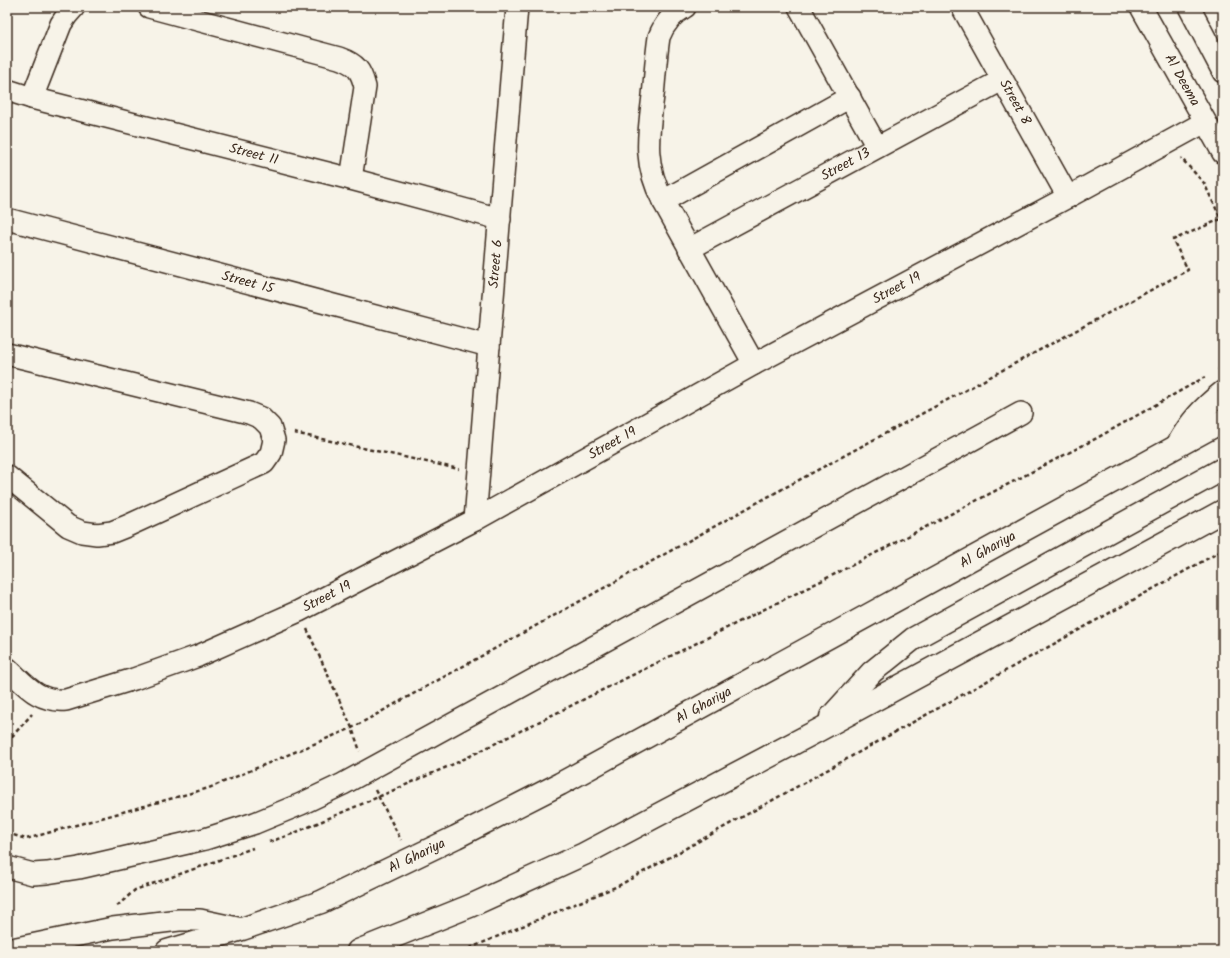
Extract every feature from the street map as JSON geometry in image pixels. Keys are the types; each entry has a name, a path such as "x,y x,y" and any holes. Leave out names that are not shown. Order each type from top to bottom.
{"main road":[{"path":"1177,446 1196,416 1223,392"},
{"name":"Al Ghariya","path":"167,951 321,902 412,859 567,780 1223,421"},
{"path":"819,730 872,672 913,639 1223,469"},
{"path":"358,951 470,906 584,854 1219,517"}],"street":[{"path":"32,98 62,24 74,7"},
{"path":"149,7 349,61 363,76 365,87 351,179"},
{"name":"Street 6","path":"475,520 517,7"},
{"path":"685,7 673,15 667,22 659,37 649,130 648,155 653,179 663,201 754,364"},
{"path":"799,7 877,147"},
{"name":"Street 8","path":"962,7 1068,197"},
{"name":"Al Deema","path":"1141,7 1223,153"},
{"path":"1189,7 1223,72"},
{"name":"Street 13","path":"689,249 1002,80"},
{"name":"Street 11","path":"7,90 32,98 351,179 500,219"},
{"path":"663,201 850,97"},
{"name":"Street 19","path":"46,699 66,700 134,679 198,656 299,611 475,520 754,364 1068,197 1205,122"},
{"name":"Street 15","path":"7,219 489,346"},
{"path":"7,354 249,413 261,418 270,427 274,440 271,453 264,463 112,532 97,534 82,532 68,526 7,476"},
{"path":"7,867 32,874 79,868 205,839 255,823 301,804 367,771 1021,413"},
{"path":"7,668 35,693 46,699"},
{"path":"7,950 113,928 152,922 200,920 242,928"}],"path":[{"path":"7,833 26,839 209,788 352,728 755,504 1188,270 1173,240 1221,219 1204,183 1167,142"},
{"path":"1216,371 1223,367"},
{"path":"262,844 292,834 456,763 839,572 1097,438 1210,374"},
{"path":"270,427 479,473"},
{"path":"463,951 618,886 1223,550"},
{"path":"299,611 352,728 378,798 412,859"},
{"path":"7,742 46,699"},
{"path":"112,910 135,890 255,847"}]}
